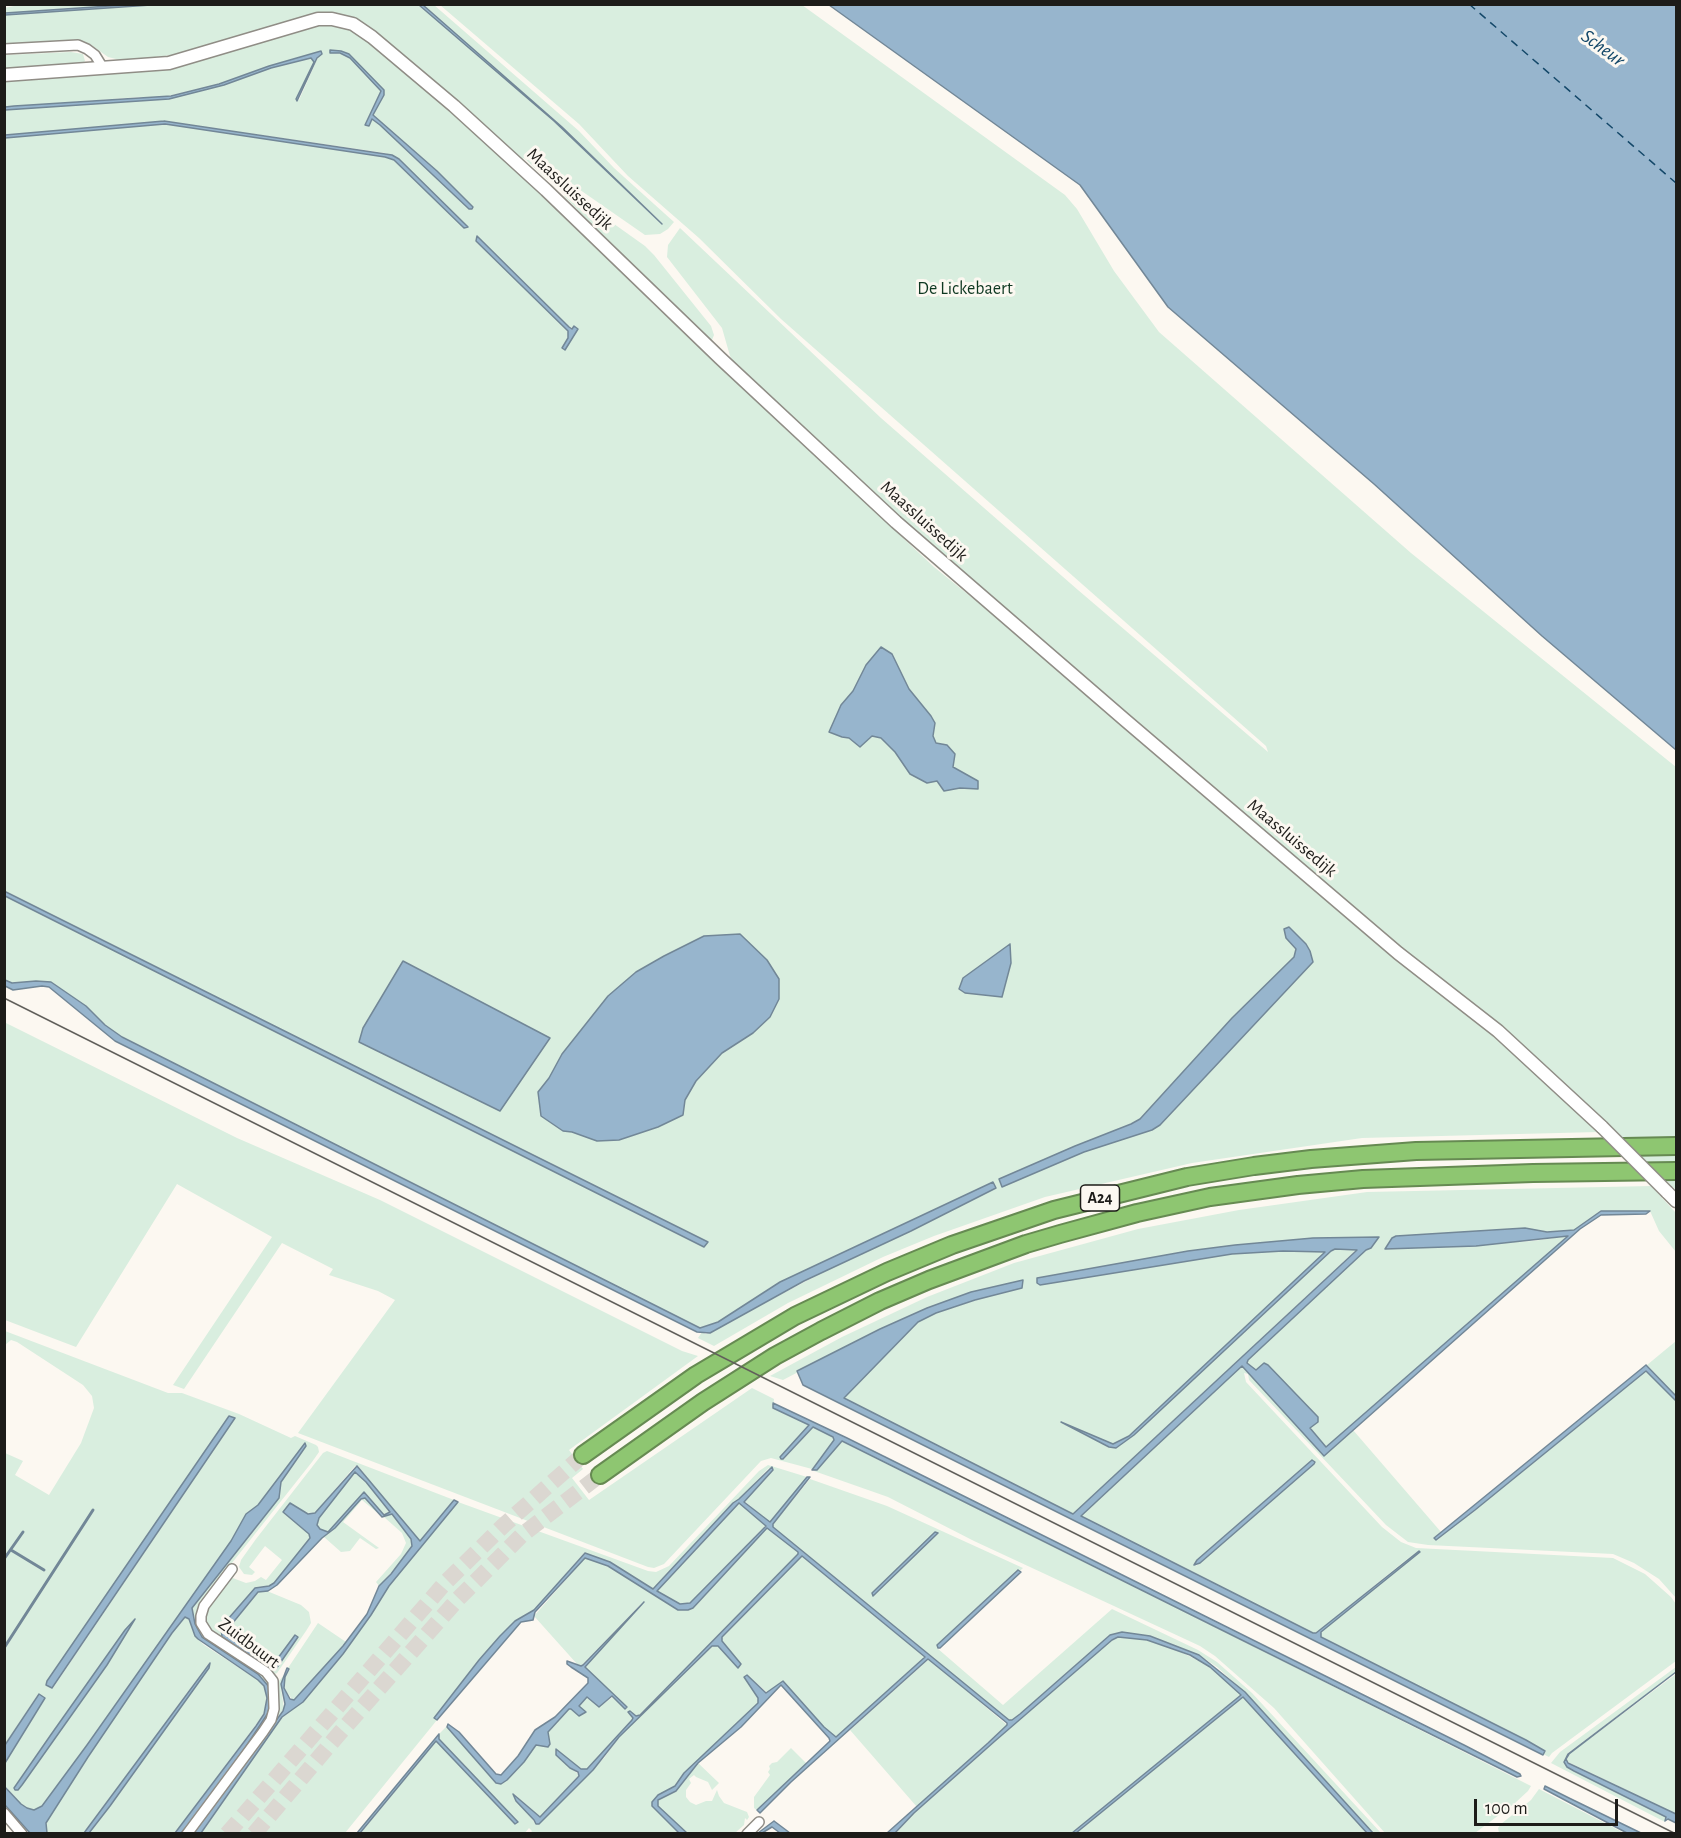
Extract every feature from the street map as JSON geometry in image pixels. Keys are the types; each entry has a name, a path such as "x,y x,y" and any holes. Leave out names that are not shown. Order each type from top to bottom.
{"highway":[{"name":"A24","path":"583,1455 696,1375 795,1316 887,1272 952,1245 1054,1210 1188,1177 1311,1159 1416,1151 1677,1146"},
{"name":"A24","path":"600,1475 703,1402 775,1356 821,1331 880,1301 929,1280 1026,1244 1060,1234 1137,1213 1210,1197 1298,1185 1363,1179 1677,1171"}],"street":[{"name":"Maassluissedijk","path":"4,75 168,63 318,19 332,19 352,24 372,37 454,106 546,190 720,358 896,522 1398,953 1498,1031 1602,1127 1677,1201"},
{"path":"4,49 78,45 95,55 103,68"},
{"name":"Zuidbuurt","path":"187,1833 263,1732 271,1720 274,1709 273,1681 266,1672 208,1634 201,1623 204,1606 232,1569"},
{"path":"4,1814 21,1833"},
{"path":"747,1833 759,1822"}],"green space":[{"path":"24,4 124,5 5,13 4,8"},
{"path":"151,4 419,5 554,121 662,224 562,127 423,5 434,5 579,131 614,168 674,222 660,234 645,235 573,185 548,180 524,158 521,160 370,28 343,15 307,16 187,53 124,61 108,57 90,44 77,41 5,45 5,15"},
{"name":"De Lickebaert","path":"440,5 802,5 1065,195 1077,209 1114,271 1159,332 1411,553 1676,767 1676,1190 1532,1054 1387,937 914,531 735,364 730,356 722,328 667,257 668,245 680,228 881,418 1268,752 1266,746 781,319 699,238 628,176 579,124"},
{"path":"316,24 345,26 370,41 554,204 650,301 934,567 1487,1029 1589,1120 1589,1124 1598,1132 1362,1138 1192,1163 1045,1197 934,1236 883,1257 788,1303 714,1346 698,1338 702,1332 706,1334 992,1183 780,1282 718,1322 700,1328 122,1037 105,1025 86,1006 51,982 12,983 5,980 5,896 704,1246 707,1242 5,891 5,138 165,124 385,157 394,160 464,228 468,227 399,159 385,153 164,121 5,135 5,110 169,99 224,85 271,68 311,58 314,62 296,99 299,100 319,55 269,66 219,84 160,98 140,97 5,107 5,80 94,74","holes":["341,54 349,54 384,90 384,95 373,115 437,171 471,210 380,125 372,119 365,125 381,91 350,58","477,236 569,327 578,329 564,350 562,348 568,338 568,331","892,654 909,689 935,723 933,736 936,743 947,745 955,754 953,767 978,781 944,791 936,781 910,774 895,752 881,738 872,736 860,747 849,738 830,732 841,705 853,691 866,665","1289,927 1306,944 1312,962 1160,1125 1152,1130 1084,1152 1002,1186 999,1179 1140,1119 1232,1018 1294,957 1296,950 1290,943","1010,945 1002,997 989,995 963,978","403,962 500,1111 359,1042 363,1028","636,972 770,1017 753,1033 722,1053 696,1081 685,1100 658,1127 597,1141 572,1132 538,1092 549,1078 562,1054 608,996"]},
{"path":"71,52 83,54 85,61 82,64 5,69 5,55"},
{"path":"572,194 645,246 654,255 711,326 714,335 712,340 710,341 578,214 577,209 564,196"},
{"path":"4,1022 237,1138 380,1200 682,1351 698,1356 569,1450 583,1469 572,1478 589,1500 752,1388 774,1399 773,1408 809,1425 780,1457 784,1459 813,1427 833,1437 834,1440 812,1469 771,1458 761,1461 664,1564 654,1568 648,1567 298,1433 395,1300 378,1291 329,1275 333,1269 282,1243 184,1389 173,1385 272,1237 177,1184 76,1347 5,1320"},
{"path":"1651,1186 1676,1213 1676,1252 1659,1231 1650,1211 1601,1211 1574,1230 1547,1232 1524,1228 1393,1238 1385,1249 1533,1241 1568,1236 1326,1447 1310,1428 1318,1422 1247,1364 1248,1360 1366,1250 1371,1248 1327,1239 1235,1245 1188,1251 1038,1278 1232,1254 1283,1251 1326,1252 1129,1436 1113,1444 1061,1422 1109,1447 1116,1448 1134,1435 1331,1251 1357,1249 1073,1514 844,1398 918,1322 936,1313 995,1294 1023,1280 971,1292 927,1308 880,1329 783,1380 770,1376 842,1337 927,1297 1014,1263 1138,1229 1239,1210 1367,1192"},
{"path":"5,1331 168,1393 182,1393 239,1414 291,1438 295,1436 318,1447 319,1452 312,1462 228,1568 198,1621 265,1676 271,1687 271,1714 187,1830 184,1829 265,1719 270,1688 258,1674 202,1637 195,1624 192,1608 279,1498 281,1482 306,1444 258,1505 246,1514 231,1541 74,1764 42,1806 29,1809 21,1804 5,1786 5,1763 45,1698 38,1694 5,1745 5,1453 23,1461 15,1475 49,1495 81,1443 94,1408 92,1396 83,1385 17,1342 11,1340 5,1345","holes":["235,1418 53,1688 47,1685"]},
{"path":"1676,1341 1676,1598 1659,1579 1634,1563 1613,1554 1428,1545 1408,1542 1386,1525 1249,1380 1248,1374 1244,1373 1246,1382 1382,1527 1401,1542 1416,1548 1613,1558 1645,1574 1671,1597 1676,1604 1676,1661 1549,1757 1313,1638 1417,1551 1316,1633 1313,1633 1081,1516 1242,1366 1324,1456 1353,1430 1441,1532 1434,1538 1436,1540 1646,1370 1659,1383 1662,1381 1647,1365","holes":["1312,1460 1314,1464 1196,1566 1197,1560"]},
{"path":"841,1441 1531,1786 1515,1803 1475,1833 1385,1833 1274,1708 1215,1656 1200,1646 974,1541 888,1497 814,1471"},
{"path":"327,1451 454,1500 420,1541 358,1466 355,1466 315,1513 283,1512 309,1534 310,1538 274,1583 255,1588 221,1627 226,1641 271,1669 295,1635 272,1663 228,1636 226,1632 259,1591 267,1591 301,1605 309,1612 311,1623 277,1673 273,1675 221,1641 205,1626 205,1610 230,1577 246,1583 261,1577 266,1580 282,1560 265,1546 249,1567 255,1572 252,1575 244,1574 239,1567 241,1560 256,1539 323,1453"},
{"path":"768,1465 807,1477 770,1522 744,1501 772,1470 769,1468 653,1589 584,1553 534,1610 515,1621 479,1660 434,1718 437,1720 345,1833 201,1834 282,1717 303,1702 343,1654 389,1586 458,1502 656,1572 669,1566 759,1471"},
{"path":"355,1472 366,1482 390,1513 384,1515 364,1492 334,1527 328,1532 320,1529 317,1524 319,1518"},
{"path":"810,1479 887,1506 1023,1568 937,1648 1003,1705 1112,1609 1198,1650 1217,1662 1252,1693 1381,1833 1373,1833 1250,1697 1217,1667 1199,1655 1144,1635 1122,1632 1108,1636 1020,1714 1009,1720 773,1527 773,1524"},
{"path":"365,1498 381,1516 362,1500 343,1522 379,1548 376,1549 360,1538 350,1551 341,1552 324,1537 359,1501"},
{"path":"739,1503 766,1525 690,1603 680,1604 656,1591"},
{"path":"392,1514 413,1544 406,1556 379,1586 376,1582 401,1554 406,1543 402,1533 384,1517"},
{"path":"767,1528 798,1554 639,1715 628,1712 632,1720 587,1769 581,1769 555,1749 556,1755 579,1775 540,1817 514,1794 535,1823 539,1824 604,1758 619,1737 712,1646 718,1646 738,1667 740,1664 722,1641 722,1637 802,1556 925,1657 836,1737 824,1727 783,1681 768,1693 747,1675 744,1677 758,1698 758,1703 682,1775 697,1762 719,1783 712,1790 708,1782 694,1775 689,1779 691,1783 686,1790 686,1797 690,1802 696,1805 712,1801 717,1790 724,1803 747,1812 749,1817 747,1820 745,1818 744,1825 735,1833 683,1833 654,1805 660,1796 673,1791 679,1779 673,1788 658,1795 652,1804 679,1833 530,1834 532,1831 529,1828 524,1834 360,1834 436,1741 515,1824 517,1822 439,1739 439,1734 447,1726 484,1770 500,1784 524,1762 536,1745 550,1745 548,1732 569,1709 585,1711 579,1706 587,1697 599,1707 613,1697 625,1708 585,1667 643,1602 581,1666 534,1616 585,1558 608,1566 681,1610 688,1610 693,1608"},
{"path":"185,1617 189,1619 195,1636 204,1645 264,1686 267,1698 264,1714 175,1833 89,1833 209,1668 209,1663 84,1833 47,1833 46,1823 88,1757"},
{"path":"318,1623 346,1642 293,1700 284,1689 285,1676"},
{"path":"1118,1637 1141,1638 1177,1650 1215,1669 1270,1724 1367,1833 895,1834 914,1813 995,1741"},
{"path":"929,1659 1007,1725 917,1807 850,1730"},
{"path":"1676,1667 1676,1672 1568,1753 1565,1760 1566,1765 1666,1817 1665,1822 1551,1763 1560,1752"},
{"path":"1676,1674 1676,1814 1566,1761 1569,1754"},
{"path":"284,1675 281,1689 284,1708 269,1731 277,1707 279,1681"},
{"path":"791,1748 807,1764 758,1811 754,1808 754,1797 770,1775 769,1766 777,1762"},
{"path":"1539,1789 1624,1833 1499,1833 1498,1828 1501,1824 1531,1800"}],"water":[{"path":"151,5 5,15 5,13"},
{"path":"419,5 423,5 562,127 662,224 554,121"},
{"name":"Scheur","path":"829,5 1676,5 1676,750 1542,636 1374,484 1168,307 1080,185"},
{"path":"330,50 349,54 384,90 384,95 373,115 437,171 473,207 472,209 469,209 380,125 372,119 369,126 365,125 381,91 350,58 340,53 330,53"},
{"path":"321,51 322,54 317,58 297,101 314,62 311,58 271,68 224,85 169,99 5,110 5,107 14,106 171,96 219,84"},
{"path":"164,121 392,155 399,159 468,227 464,228 394,160 385,157 165,124 5,138 5,135"},
{"path":"477,236 569,327 572,329 574,326 578,329 565,350 562,348 568,338 568,331 476,241"},
{"path":"881,647 892,654 909,689 931,716 935,723 933,736 936,743 947,745 955,754 953,767 978,781 978,789 960,788 944,791 937,781 927,783 910,774 895,752 881,738 872,736 860,747 849,738 829,732 841,705 853,691 866,665"},
{"path":"4,891 708,1242 704,1247 5,896"},
{"path":"1289,927 1306,944 1313,962 1160,1125 1152,1130 1084,1152 1002,1187 999,1179 1140,1119 1232,1018 1294,957 1296,949 1286,938 1284,929"},
{"path":"740,934 767,960 779,979 779,999 770,1017 753,1033 722,1053 696,1081 685,1100 683,1115 658,1127 619,1140 597,1141 563,1131 541,1116 538,1092 549,1078 562,1054 608,996 636,972 704,936"},
{"path":"1010,944 1011,963 1002,997 965,993 959,989 963,978"},
{"path":"403,961 550,1038 500,1111 359,1042 363,1028"},
{"path":"5,980 12,983 51,982 86,1006 105,1025 122,1037 700,1328 718,1322 780,1282 993,1182 996,1188 804,1281 710,1333 697,1332 115,1041 49,987 13,990 5,986"},
{"path":"1601,1211 1650,1211 1646,1214 1601,1215 1580,1229 1324,1456 1242,1366 1081,1516 1313,1633 1316,1633 1419,1551 1321,1632 1321,1637 1526,1740 1545,1751 1543,1755 803,1385 797,1371 927,1308 971,1292 1023,1280 1022,1288 975,1300 936,1313 918,1322 844,1398 1073,1514 1357,1250 1335,1249 1331,1251 1134,1435 1116,1448 1109,1447 1061,1422 1113,1444 1129,1436 1325,1252 1283,1251 1232,1254 1040,1285 1037,1283 1037,1278 1188,1251 1235,1245 1313,1238 1379,1237 1371,1248 1366,1250 1247,1363 1256,1370 1264,1363 1268,1365 1318,1417 1318,1422 1310,1428 1326,1447 1568,1236 1476,1246 1385,1249 1392,1238 1525,1228 1547,1232 1574,1230"},
{"path":"1646,1365 1676,1396 1676,1401 1646,1371 1475,1510 1436,1540 1434,1538"},
{"path":"773,1403 1464,1745 1521,1776 1517,1777 842,1441 817,1470 812,1470 834,1440 833,1437 813,1427 781,1459 780,1457 809,1425 773,1408"},
{"path":"229,1416 235,1418 52,1688 46,1685 47,1681"},
{"path":"305,1443 306,1446 281,1482 279,1498 192,1608 195,1624 202,1637 258,1674 270,1688 268,1713 245,1748 192,1821 181,1833 175,1833 256,1726 264,1714 267,1698 264,1686 258,1680 198,1639 189,1619 185,1617 88,1757 46,1823 47,1833 30,1833 5,1805 4,1786 27,1808 34,1810 42,1806 231,1541 246,1514 258,1505"},
{"path":"1312,1460 1314,1464 1200,1563 1194,1565 1197,1560"},
{"path":"357,1466 420,1541 454,1500 458,1502 389,1586 343,1654 303,1702 282,1717 201,1833 193,1834 283,1711 285,1704 281,1684 287,1668 289,1669 285,1677 284,1688 290,1699 294,1700 343,1646 367,1614 379,1586 412,1546 411,1539 392,1514 382,1517 365,1498 361,1499 277,1585 268,1591 258,1592 227,1630 228,1636 272,1663 295,1635 298,1637 276,1669 271,1669 222,1637 221,1627 255,1588 274,1583 310,1538 309,1534 283,1512 290,1503 308,1514 315,1513","holes":["355,1472 390,1512 384,1515 364,1492 328,1532 320,1529 317,1525 319,1518"]},
{"path":"772,1467 773,1470 744,1502 770,1522 807,1477 810,1477 773,1527 1009,1720 1020,1714 1110,1635 1122,1632 1150,1636 1199,1655 1245,1692 1373,1833 1367,1833 1243,1697 1076,1833 1072,1833 1241,1695 1210,1667 1190,1655 1147,1640 1118,1637 995,1741 914,1813 895,1833 887,1833 988,1743 1007,1723 928,1659 791,1782 760,1813 757,1810 830,1741 781,1685 741,1727 698,1763 676,1791 658,1800 658,1806 687,1833 679,1833 652,1806 652,1802 658,1795 675,1786 684,1773 758,1703 758,1698 744,1677 747,1675 766,1693 783,1681 824,1727 836,1737 925,1657 802,1556 722,1637 722,1641 741,1664 738,1668 718,1646 712,1646 619,1737 593,1770 539,1824 536,1824 516,1801 513,1794 540,1817 579,1776 578,1772 556,1755 556,1749 581,1769 587,1769 632,1720 628,1712 636,1716 640,1715 798,1552 767,1528 693,1608 688,1610 678,1610 608,1566 585,1558 535,1612 533,1620 521,1622 437,1720 434,1718 500,1636 515,1621 534,1610 585,1553 610,1562 653,1589","holes":["739,1503 766,1526 690,1603 680,1604 657,1591"]},
{"path":"935,1532 938,1533 873,1596 872,1593"},
{"path":"1018,1570 1021,1572 938,1648 937,1645"},
{"path":"644,1602 585,1667 627,1707 625,1709 612,1696 599,1707 587,1697 579,1706 586,1712 579,1716 569,1709 548,1732 550,1744 548,1747 536,1745 507,1780 501,1784 496,1783 447,1727 448,1724 459,1732 496,1774 501,1775 518,1756 535,1730 555,1717 588,1683 588,1678 567,1664 567,1661 583,1665"},
{"path":"135,1619 107,1665 22,1785 15,1790 14,1788 50,1736"},
{"path":"210,1663 209,1668 110,1806 89,1833 84,1833"},
{"path":"1676,1672 1569,1754 1566,1759 1568,1763 1676,1814 1676,1823 1668,1819 1665,1821 1666,1817 1574,1771 1564,1762 1568,1754"},
{"path":"39,1694 45,1698 5,1763 5,1745"},
{"path":"439,1734 439,1739 518,1822 515,1824 436,1741 360,1833 357,1833"},
{"path":"1545,1786 1641,1833 1627,1833 1544,1789"},
{"path":"774,1821 790,1833 780,1833 772,1827 758,1833"}],"waterway":[{"path":"4,1648 93,1510"},
{"path":"4,1559 23,1532"},
{"path":"11,1550 44,1570"}],"ferry route":[{"path":"1469,4 1676,183"}],"tunnel":[{"path":"227,1834 445,1583 504,1525 583,1455"},
{"path":"254,1834 458,1599 523,1534 600,1475"}],"tram line":[{"path":"4,998 1676,1834"}]}
